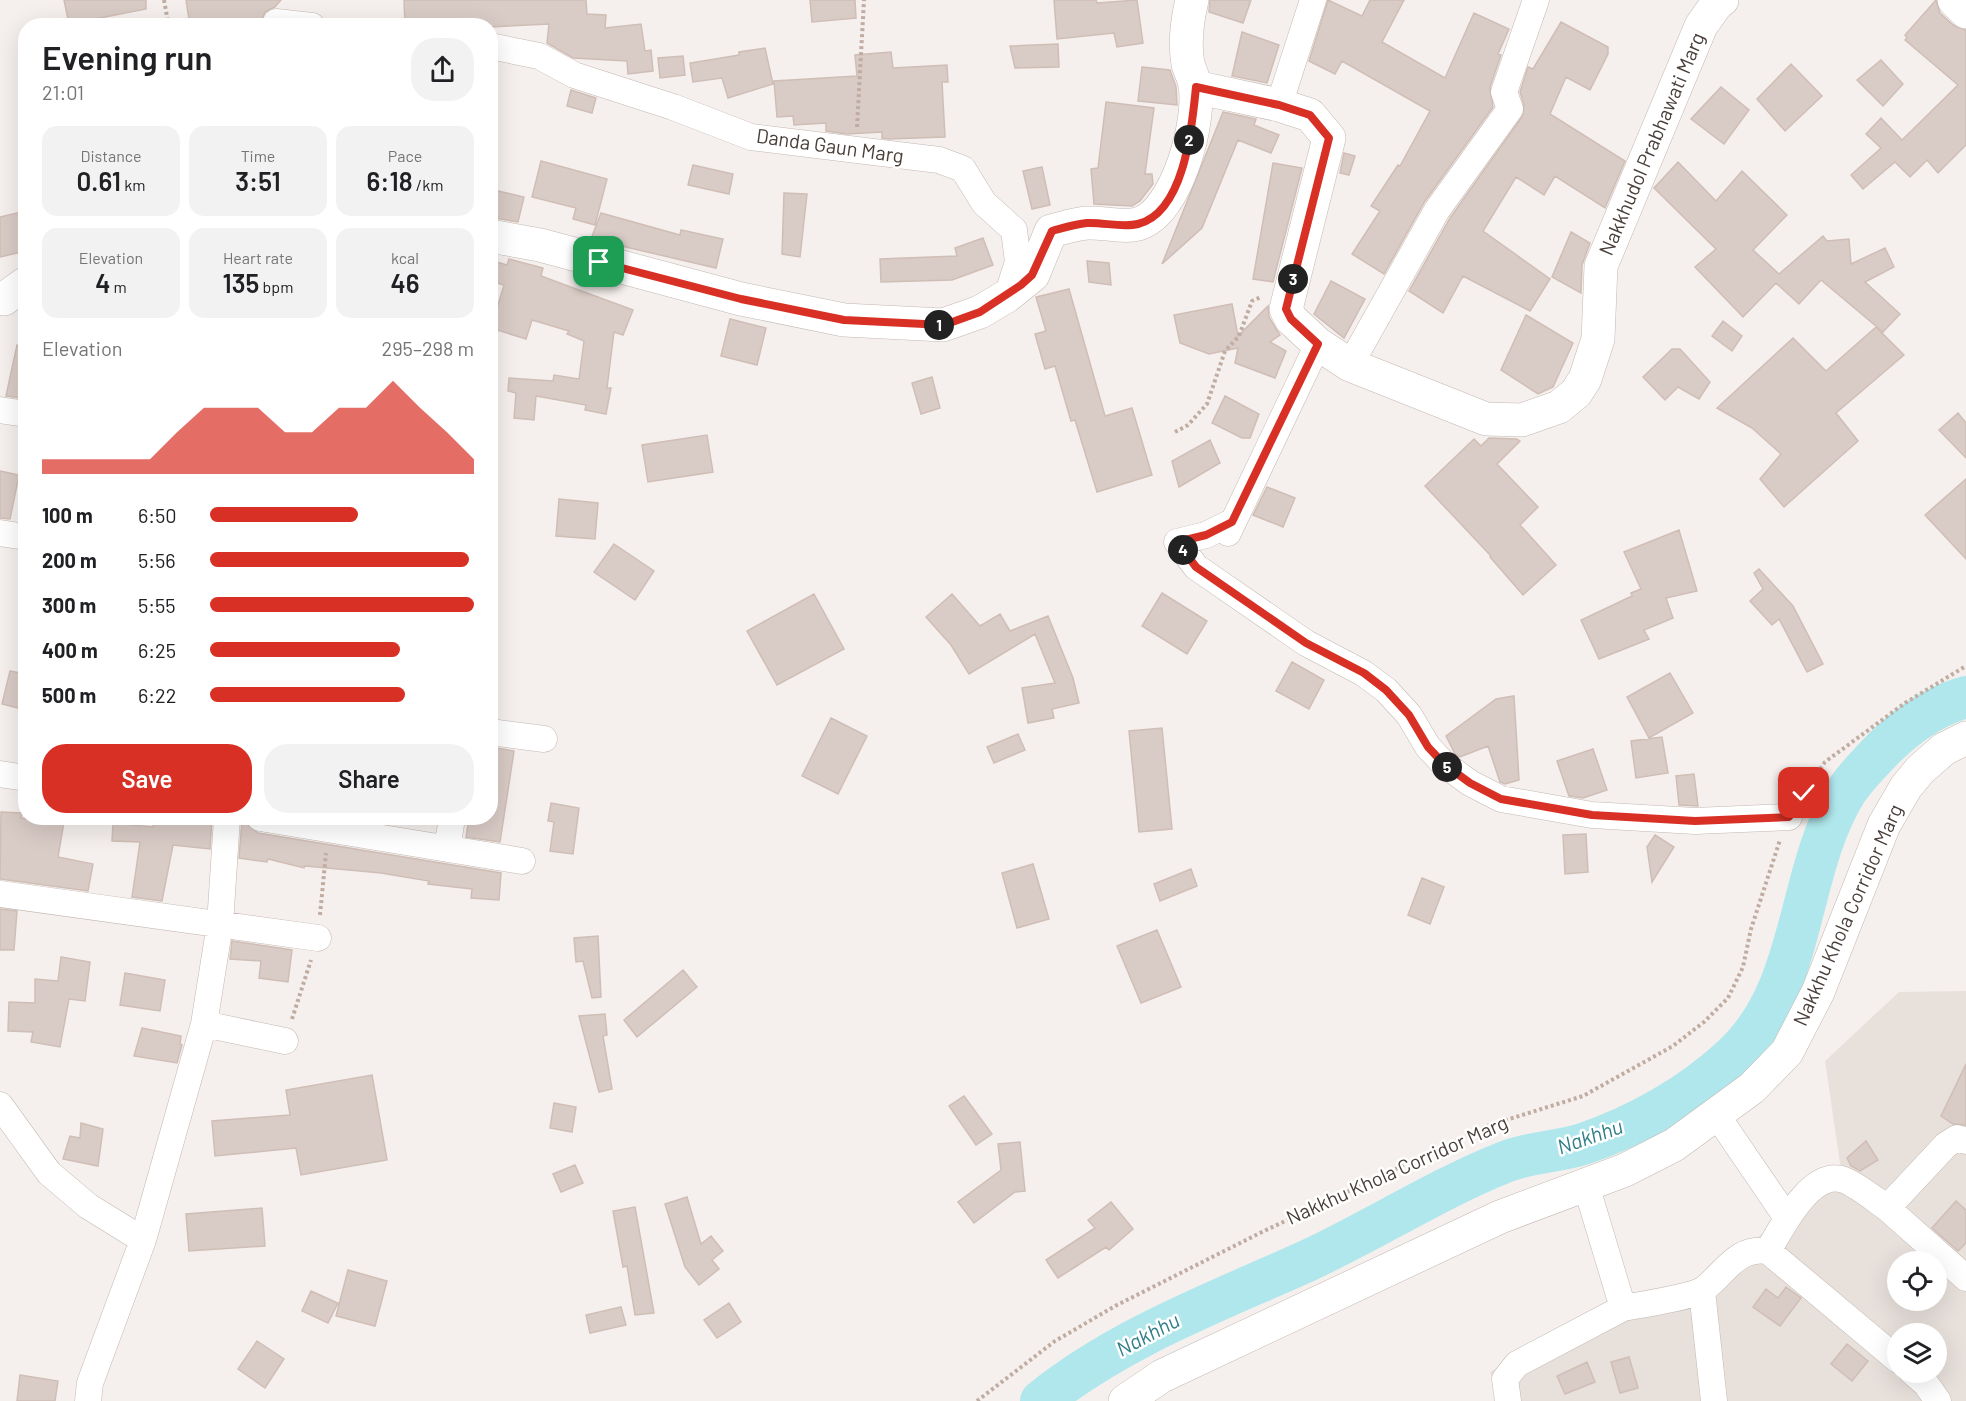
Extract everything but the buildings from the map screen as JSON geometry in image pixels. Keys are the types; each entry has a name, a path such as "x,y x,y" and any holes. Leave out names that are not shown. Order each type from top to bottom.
{"street":[{"path":"498,237 540,245 741,299 844,320 944,325 980,312 1007,296 1032,275 1052,231 1086,223 1137,224 1161,209 1175,188 1184,164 1196,87 1188,64 1186,39 1192,0"},
{"path":"1279,105 1313,0"},
{"path":"1350,365 1437,210 1510,109 1504,92 1536,0"},
{"name":"Nakkhudol Prabhawati Marg","path":"1288,297 1286,309 1291,319 1318,344 1350,365 1486,419 1522,420 1559,407 1576,393 1585,379 1598,339 1601,266 1701,26 1718,2 1722,0"},
{"path":"1954,0 1966,12"},
{"name":"Danda Gaun Marg","path":"498,48 539,56 574,75 673,107 751,137 856,152 939,160 963,169 984,203 1014,230 1018,262 1007,296"},
{"path":"1196,87 1279,105 1310,115 1329,138 1288,297"},
{"path":"1318,344 1230,528 1177,542 1196,567 1306,643 1364,673 1386,690 1409,715 1428,747 1444,764 1470,783 1501,799 1592,815 1695,821 1789,817"},
{"path":"0,410 18,413"},
{"path":"0,533 18,536"},
{"path":"498,733 544,740"},
{"name":"Nakkhu Khola Corridor Marg","path":"1125,1401 1162,1376 1231,1342 1500,1217 1625,1170 1674,1145 1752,1088 1787,1052 1818,992 1884,825 1906,788 1920,770 1944,749 1966,738"},
{"path":"0,774 18,777"},
{"path":"88,1401 90,1383 143,1240 204,1024 220,924 227,825"},
{"path":"302,825 522,861"},
{"path":"447,849 451,825"},
{"path":"0,894 318,938"},
{"path":"204,1024 285,1041"},
{"path":"0,1105 49,1173 88,1206 143,1240"},
{"path":"1716,1114 1787,1218"},
{"path":"1887,1208 1946,1145 1961,1139"},
{"path":"1768,1251 1787,1218 1810,1192 1829,1178 1843,1180 1887,1208 1966,1278"},
{"path":"1586,1185 1623,1308"},
{"path":"1508,1401 1505,1379 1517,1364 1623,1308 1702,1291 1745,1253 1754,1250 1768,1251 1887,1351"},
{"path":"1702,1291 1714,1401"},
{"path":"1925,1383 1938,1401"}],"path":[{"path":"164,0 167,18"},
{"path":"856,152 864,0"},
{"path":"1175,432 1188,425 1207,404 1225,351 1239,336 1252,301 1264,296 1288,297"},
{"name":"Nakkhu Khola Corridor Marg","path":"977,1401 1055,1341 1127,1300 1264,1231 1486,1126 1583,1096 1673,1046 1704,1022 1728,998 1743,968 1751,929 1771,861 1789,817 1825,762 1905,703 1966,666"}],"shaded area":[{"path":"1966,991 1966,1401 1499,1401 1490,1372 1604,1305 1695,1288 1841,1170 1825,1061 1899,992"}],"waterway":[{"name":"Nakhhu","path":"1041,1401 1103,1358 1135,1340 1332,1249 1455,1184 1505,1162 1573,1147 1603,1137 1642,1119 1698,1085 1731,1058 1756,1030 1774,999 1788,965 1830,822 1847,790 1888,744 1905,729 1934,710 1966,697"}],"route":[{"path":"599,262 741,299 844,320 892,325 944,325 980,312 1021,285 1032,275 1052,231 1086,223 1137,224 1161,209 1175,188 1184,164 1196,87 1279,105 1310,115 1329,138 1286,309 1291,319 1318,344 1232,522 1206,535 1177,542 1196,567 1306,643 1364,673 1386,690 1409,715 1428,747 1444,764 1470,783 1501,799 1592,815 1695,821 1789,817 1804,793"}]}
